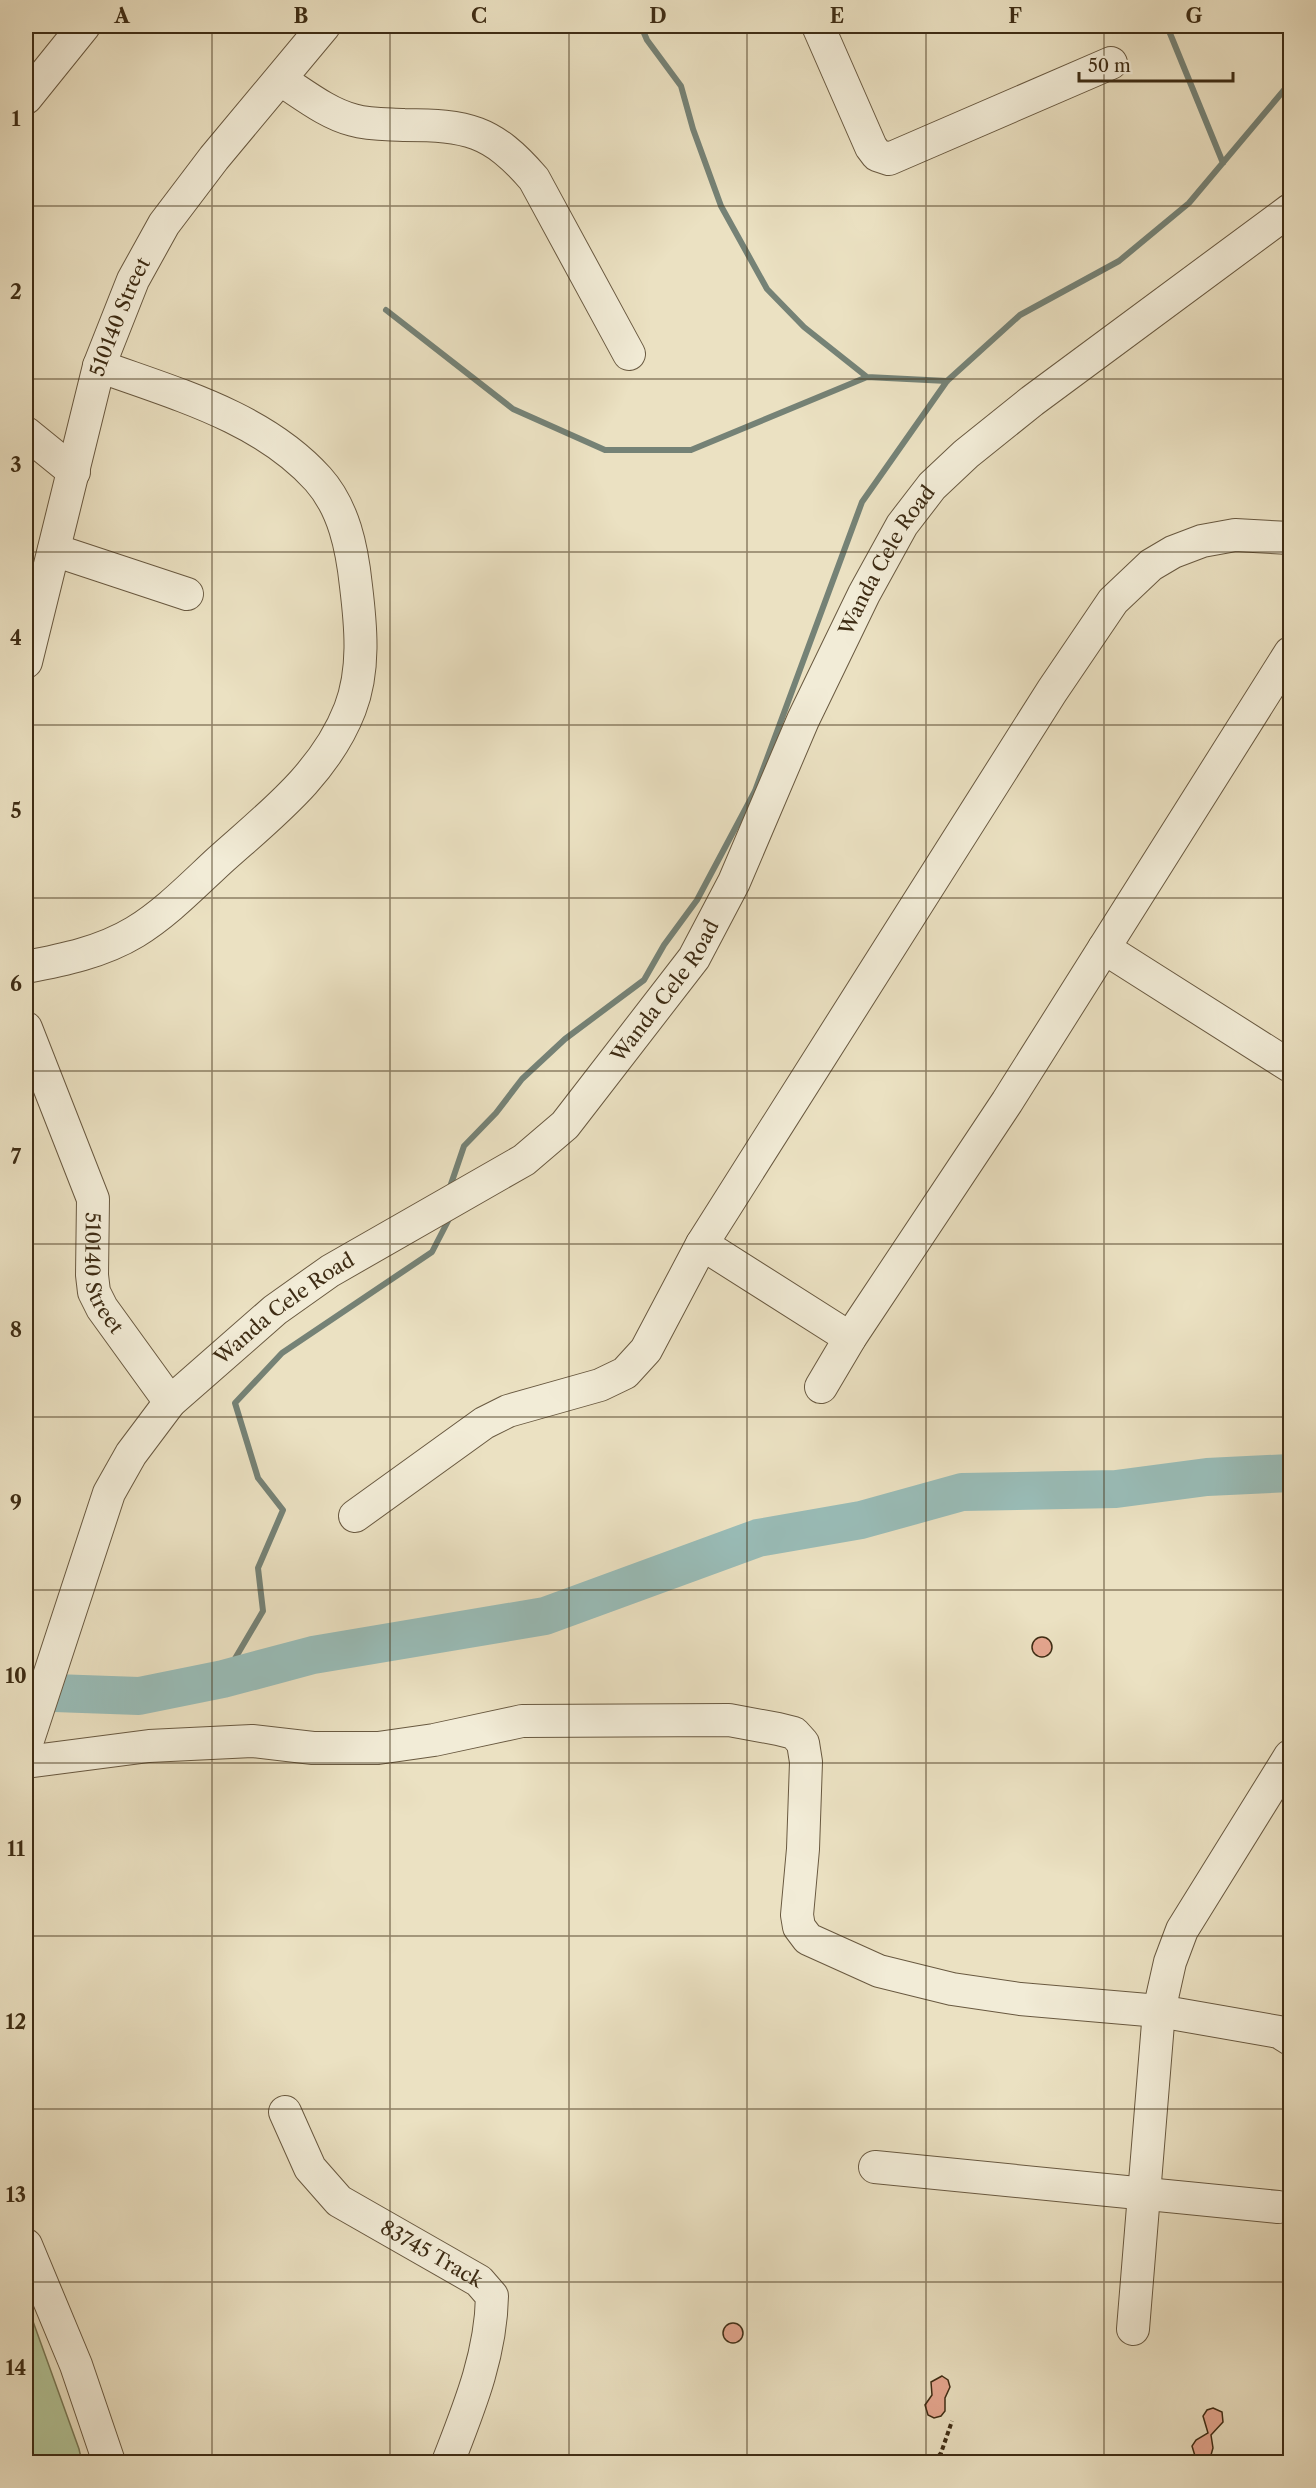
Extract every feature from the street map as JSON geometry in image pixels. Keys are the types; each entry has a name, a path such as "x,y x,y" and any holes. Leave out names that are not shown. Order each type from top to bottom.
{"street":[{"path":"26,98 84,26"},
{"name":"510140 Street","path":"26,662 99,366 133,280 164,224 214,158 324,26"},
{"path":"818,26 871,147 877,155 889,159 1111,63"},
{"path":"281,80 350,120 373,124 447,125 495,140 517,159 534,179 628,354"},
{"name":"Wanda Cele Road","path":"28,1738 53,1656 109,1492 131,1454 170,1402 275,1310 330,1272 524,1160 565,1125 694,958 734,882 803,720 864,594 902,525 932,486 966,454 1032,401 1290,210"},
{"path":"26,967 97,950 134,933 165,910 299,788 332,748 351,708 361,668 353,562 341,515 320,481 291,453 205,404 99,366"},
{"path":"26,433 74,472"},
{"path":"355,1516 484,1423 508,1411 600,1385 625,1373 646,1350 702,1244 1052,692 1113,601 1151,565 1173,552 1202,541 1235,536 1290,538"},
{"path":"54,550 187,594"},
{"path":"821,1386 850,1338 1007,1102 1290,653"},
{"path":"1104,948 1290,1066"},
{"name":"510140 Street","path":"26,1028 93,1199 94,1292 102,1308 170,1402"},
{"path":"702,1244 850,1338"},
{"path":"26,1762 149,1746 252,1741 313,1748 378,1748 434,1740 522,1721 729,1720 778,1729 794,1733 802,1743 806,1762 803,1849 797,1915 799,1927 808,1940 879,1971 952,1989 1020,1999 1159,2011 1279,2032 1290,2039"},
{"path":"1133,2329 1159,2011 1170,1962 1182,1930 1290,1756"},
{"name":"83745 Track","path":"285,2112 310,2168 339,2201 479,2281 492,2296 492,2328 483,2366 448,2463"},
{"path":"875,2167 1146,2192 1278,2207"},
{"path":"26,2245 76,2365 109,2463"}],"path":[{"path":"934,2463 941,2453 952,2421"}],"green space":[{"path":"26,2302 79,2449 82,2462 26,2462"}],"building":[{"path":"1042,1637 1049,1640 1052,1647 1049,1654 1042,1657 1035,1654 1032,1647 1035,1640"},
{"path":"729,2323 737,2323 743,2329 743,2337 737,2343 729,2343 723,2337 723,2329"},
{"path":"942,2376 948,2380 950,2387 945,2398 945,2411 941,2416 934,2418 928,2415 925,2405 932,2395 931,2382"},
{"path":"1213,2408 1222,2412 1223,2422 1211,2435 1213,2448 1211,2455 1202,2458 1195,2456 1192,2446 1196,2440 1208,2433 1203,2416 1207,2410"}],"waterway":[{"path":"641,26 647,40 681,86 693,129 721,206 767,289 804,327 867,377"},
{"path":"1167,26 1223,163"},
{"path":"450,1187 464,1146 496,1113 522,1079 565,1039 644,980 664,945 697,900 755,791 862,502 947,381 1020,315 1119,261 1189,203 1290,83"},
{"path":"386,310 513,409 605,450 691,450 867,377 947,381"},
{"path":"223,1679 263,1611 258,1568 283,1510 258,1478 235,1403 282,1353 432,1252 449,1219"},
{"path":"26,1692 139,1696 223,1679 313,1655 545,1616 758,1538 861,1520 962,1492 1116,1489 1207,1477 1290,1473"}]}
